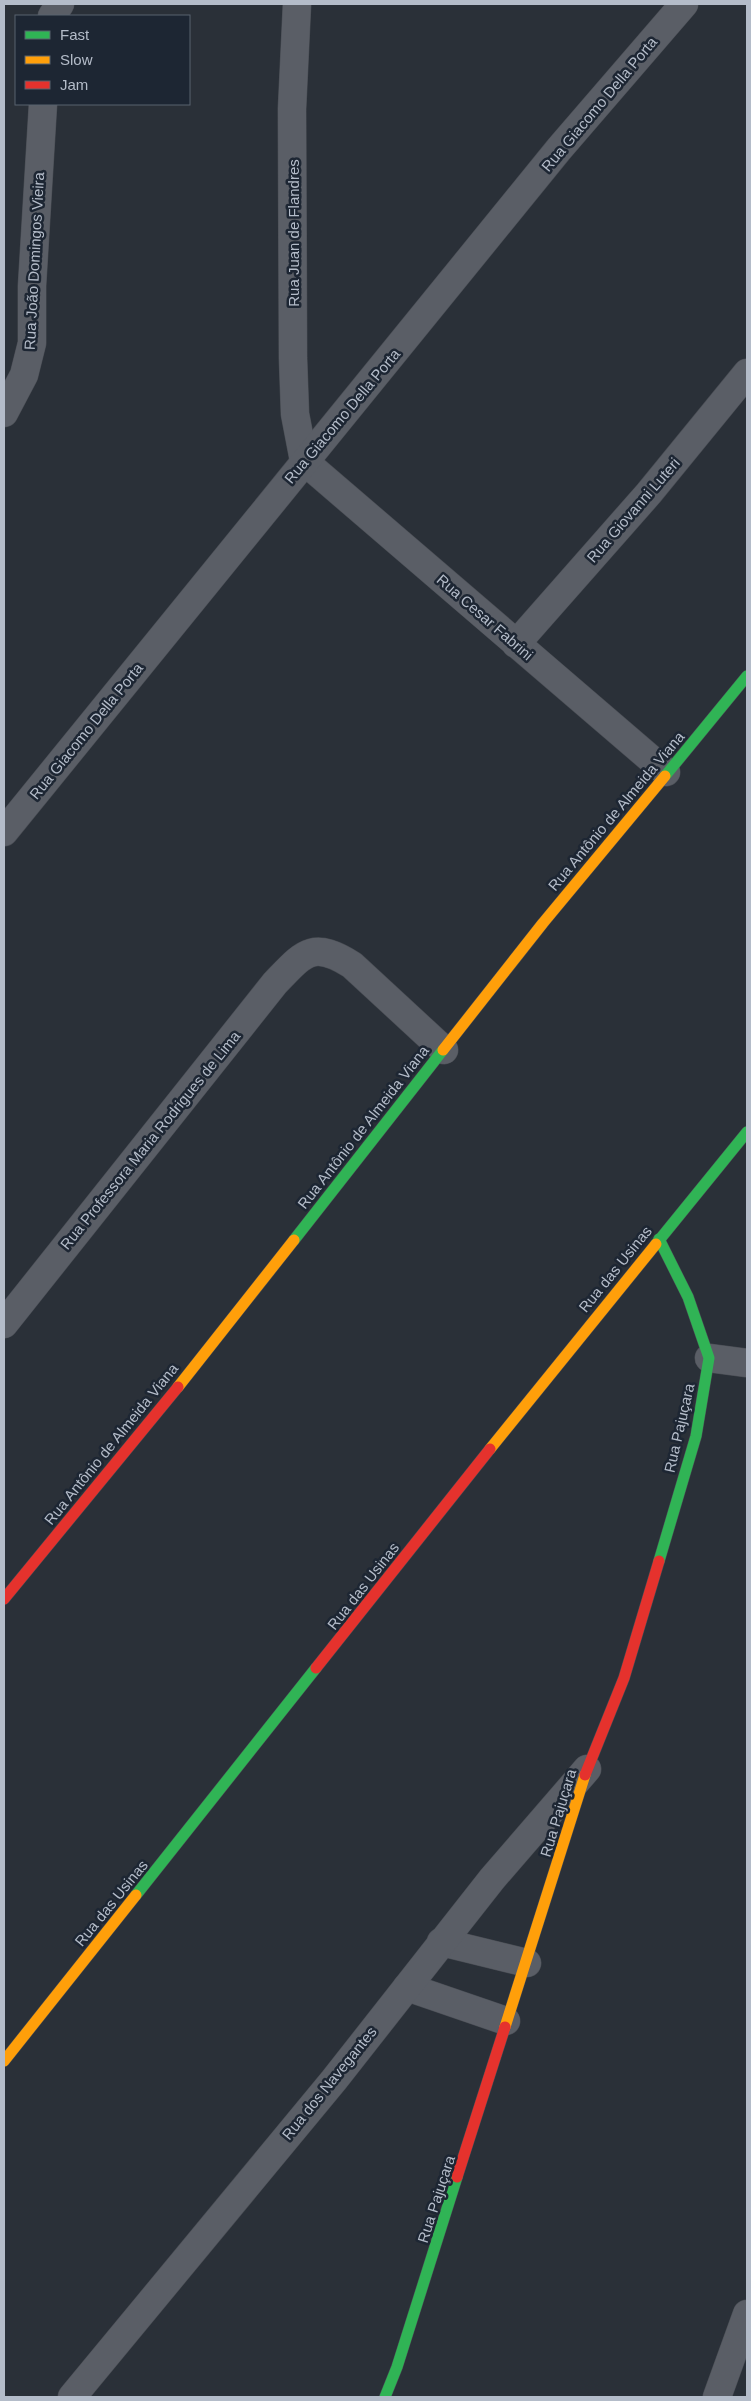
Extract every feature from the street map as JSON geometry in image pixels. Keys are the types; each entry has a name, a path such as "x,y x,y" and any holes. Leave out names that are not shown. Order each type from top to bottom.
{"street":[{"path":"53,15 60,4"},
{"name":"Rua Juan de Flandres","path":"297,4 292,109 294,358 295,414 304,461"},
{"name":"Rua Giacomo Della Porta","path":"5,830 560,149 684,4"},
{"name":"Rua João Domingos Vieira","path":"4,413 24,375 32,343 32,286 43,105"},
{"name":"Rua Giovanni Luteri","path":"516,644 649,493 747,373"},
{"name":"Rua Cesar Fabrini","path":"304,461 666,772"},
{"name":"Rua Antônio de Almeida Viana","path":"4,1599 154,1418 543,923 747,676"},
{"name":"Rua Professora Maria Rodrigues de Lima","path":"4,1324 269,991 298,959 313,951 336,955 344,960 444,1050"},
{"name":"Rua das Usinas","path":"4,2061 659,1239 747,1132"},
{"name":"Rua Pajuçara","path":"385,2397 406,2339 587,1770 624,1678 696,1436 708,1358 688,1297 659,1239"},
{"path":"708,1358 747,1363"},
{"name":"Rua dos Navegantes","path":"72,2397 334,2080 441,1942 587,1770"},
{"path":"441,1942 527,1963"},
{"path":"407,1987 506,2022"},
{"path":"717,2397 747,2314"}],"traffic: fast":[{"path":"665,776 747,676"},
{"path":"294,1240 443,1050"},
{"path":"656,1244 747,1132"},
{"path":"659,1239 688,1297 709,1358 696,1436 659,1561"},
{"path":"136,1895 316,1668"},
{"path":"385,2397 397,2367 457,2177"}],"traffic: slow":[{"path":"443,1050 543,923 665,776"},
{"path":"178,1387 294,1240"},
{"path":"490,1449 656,1244"},
{"path":"505,2027 585,1775"},
{"path":"4,2061 136,1895"}],"traffic: jam":[{"path":"4,1599 178,1387"},
{"path":"316,1668 490,1449"},
{"path":"585,1775 624,1678 659,1561"},
{"path":"457,2177 505,2027"}]}
